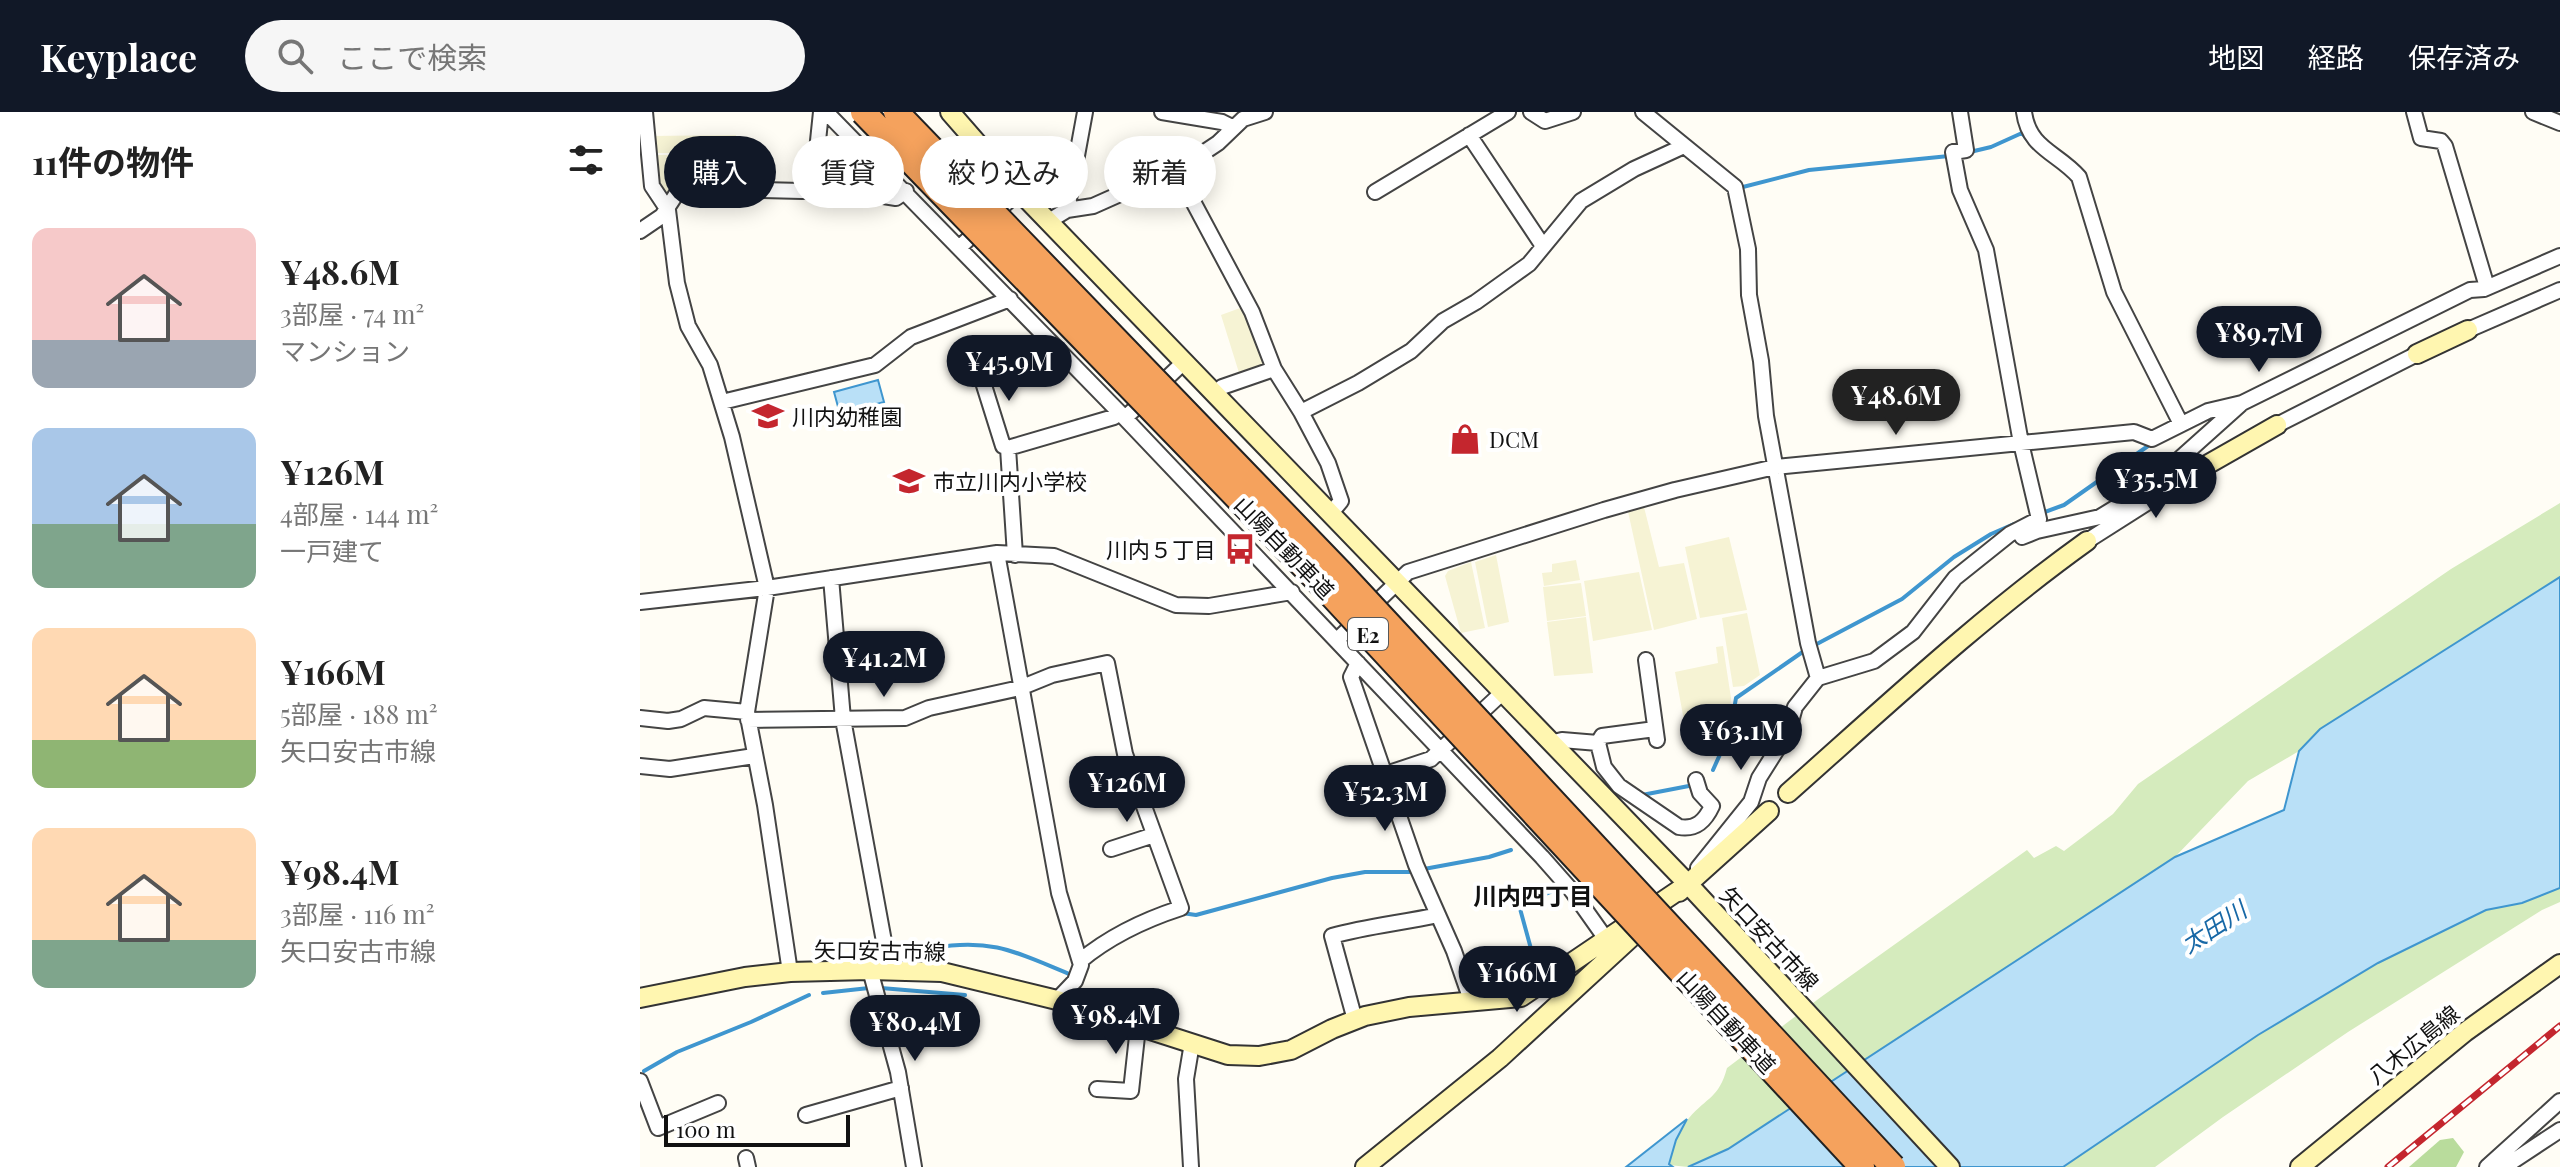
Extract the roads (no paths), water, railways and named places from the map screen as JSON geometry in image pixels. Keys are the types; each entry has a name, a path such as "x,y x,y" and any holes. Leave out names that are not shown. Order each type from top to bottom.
{"highway":[{"name":"山陽自動車道","path":"863,112 1325,588 1862,1167"},
{"name":"山陽自動車道","path":"895,112 1341,573 1893,1167"}],"street":[{"path":"645,112 644,156 652,186 668,210 677,283 688,326 710,365 722,402 767,588 748,716 790,972"},
{"path":"824,112 849,136"},
{"path":"821,136 824,112"},
{"path":"870,136 895,112"},
{"path":"950,112 971,136"},
{"path":"1067,210 1085,112"},
{"path":"1162,112 1222,122 1265,112"},
{"path":"1375,192 1508,112"},
{"path":"1531,112 1545,121 1573,112"},
{"path":"1643,112 1735,187 1748,249 1749,295 1775,467 1808,643 1818,678"},
{"path":"1691,888 1710,850 1751,802 1759,778 1788,732 1795,707 1818,678 1874,661 1913,632 1955,578 1990,549 2039,519 2021,443 1986,250 1960,190 1953,152 1966,150 1960,112"},
{"path":"2024,112 2027,130 2043,149 2066,163 2079,177 2114,292 2181,424"},
{"path":"2414,112 2421,138 2441,141 2445,146 2487,287"},
{"path":"2533,112 2560,123"},
{"path":"1216,144 1239,119"},
{"path":"1469,135 1543,246"},
{"path":"1301,412 1411,351 1443,321 1529,264 1581,201 1634,169 1684,146"},
{"path":"640,231 668,210 683,188 792,189"},
{"path":"906,191 1542,857 1572,891 1606,939"},
{"path":"1049,221 1067,210 1104,201"},
{"path":"960,247 1001,208"},
{"path":"1036,208 1691,888"},
{"path":"1196,208 1252,312 1274,369 1328,463 1341,501 1331,513"},
{"path":"1337,640 1408,572 1423,566 1467,555 1604,510 1775,467 2134,432 2152,439 2208,411 2242,403 2470,290 2487,287 2560,256"},
{"path":"1365,1167 1500,1058 1691,888 1788,793 1956,644 2042,573 2205,466 2277,425 2417,354 2560,290"},
{"path":"722,402 875,365 911,337 1010,299"},
{"path":"982,379 1003,446 1008,448 1122,415 1185,361"},
{"path":"1215,393 1222,387 1274,369"},
{"path":"1990,549 2037,531 2100,517 2146,489 2242,403"},
{"path":"1008,448 1015,555"},
{"path":"640,602 767,588 997,553 1054,556 1176,605 1209,606 1292,592"},
{"path":"997,553 1059,893 1081,965 1075,981 1057,1000"},
{"path":"831,578 843,719 885,947 874,970 901,1088 914,1167"},
{"path":"640,718 681,719 704,708 748,716 905,718 929,708 1020,688 1052,675 1107,663 1125,754 1181,908 1143,921 1080,961"},
{"path":"1358,663 1351,677 1416,865 1472,1003"},
{"path":"1650,664 1656,694 1656,734 1602,736 1598,743 1604,767 1619,786 1679,827 1690,829 1697,826 1712,806 1700,793 1696,780"},
{"path":"1386,774 1431,759 1502,693"},
{"path":"1550,743 1562,740 1598,743"},
{"path":"640,766 670,769 754,756"},
{"path":"1111,849 1154,835"},
{"name":"矢口安古市線","path":"640,998 745,977 790,972 942,972 1057,1000 1228,1055 1259,1056 1291,1050 1355,1020 1409,1007 1521,997 1606,939 1691,888 1950,1167"},
{"path":"1355,1020 1332,936 1384,923 1397,924 1438,915"},
{"name":"八木広島線","path":"2300,1167 2465,1032 2560,964"},
{"path":"1097,1089 1131,1091 1138,1027"},
{"path":"1191,1167 1186,1079 1192,1043"},
{"path":"640,1081 658,1128 718,1103"},
{"path":"806,1115 901,1088"},
{"path":"2487,1167 2560,1101"},
{"path":"2511,1165 2560,1130"}],"water":[{"path":"878,380 884,402 840,414 834,392"},
{"name":"太田川","path":"2560,577 2560,888 2522,903 2486,910 2378,963 2258,1035 2063,1167 1688,1167 1728,1149 2175,857 2284,810 2299,751 2320,729"},
{"path":"1687,1119 1676,1140 1669,1164 1673,1167 1626,1167"}],"waterway":[{"path":"1970,152 1991,147 2022,133 2034,148"},
{"path":"1739,188 1809,170 1949,156"},
{"path":"2042,513 2064,505 2148,446"},
{"path":"1813,646 1902,599 1954,557 2014,524"},
{"path":"1713,770 1730,732 1736,698 1804,651"},
{"path":"1642,795 1694,785"},
{"path":"1424,869 1511,850"},
{"path":"1182,913 1196,915 1365,872 1414,872"},
{"path":"1536,967 1519,905 1553,891"},
{"path":"937,964 934,948 989,946 1037,960 1072,975"},
{"path":"823,993 869,988"},
{"path":"881,988 965,995"},
{"path":"644,1071 677,1052 809,995"}],"railway":[{"path":"2388,1167 2560,1026"}],"place":[{"name":"川内幼稚園","path":"768,416"},
{"name":"DCM","path":"1465,439"},
{"name":"市立川内小学校","path":"909,481"},
{"name":"川内５丁目","path":"1240,549"}],"district":[{"name":"川内四丁目","path":"1533,895"}]}
